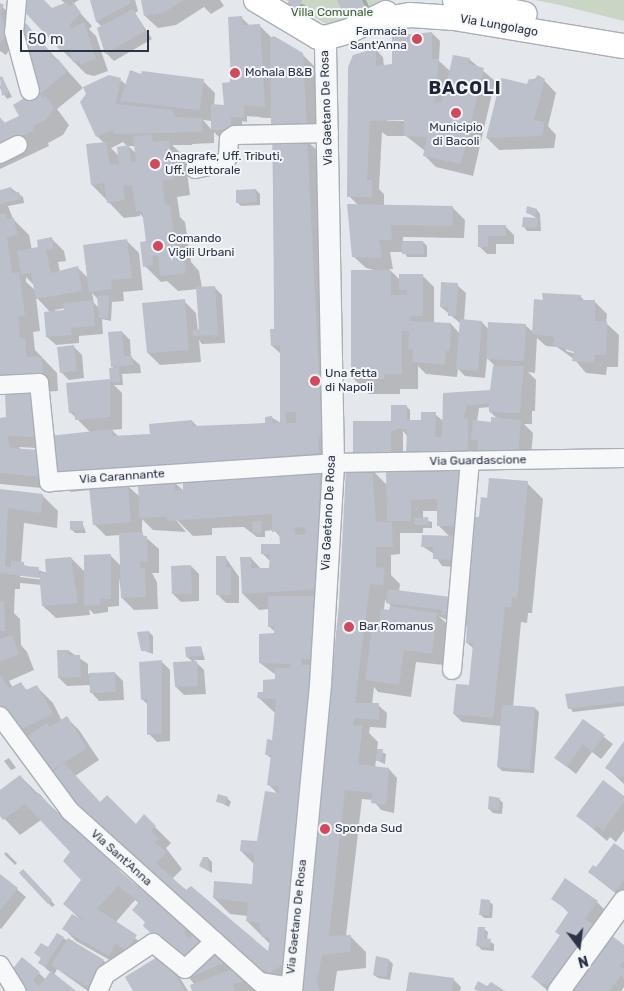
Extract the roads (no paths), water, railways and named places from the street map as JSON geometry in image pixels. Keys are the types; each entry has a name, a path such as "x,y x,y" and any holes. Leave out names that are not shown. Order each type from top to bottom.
{"main road":[{"path":"256,0 318,37 325,38"},
{"name":"Via Lungolago","path":"373,21 401,3 414,0"},
{"name":"Via Lungolago","path":"455,0 624,37"},
{"name":"Via Lungolago","path":"325,38 373,21 410,15 454,18 624,46"}],"street":[{"path":"17,0 14,32 30,90"},
{"name":"Via Gaetano De Rosa","path":"290,989 320,684 333,463 329,133 325,38"},
{"path":"195,170 223,163 228,157 229,139 235,136 329,133"},
{"path":"0,154 18,145"},
{"name":"Via Carannante","path":"0,385 39,383 49,482 333,463"},
{"name":"Via Guardascione","path":"333,463 624,458"},
{"path":"452,670 470,461"},
{"name":"Via Sant'Anna","path":"0,716 70,811 215,941 260,987"},
{"path":"558,991 624,900"},
{"path":"98,991 105,975 153,943 185,969 215,941"},
{"path":"0,965 16,991"},
{"path":"260,987 290,989"}],"place":[{"name":"Farmacia Sant'Anna","path":"417,39"},
{"name":"Mohala B&B","path":"235,73"},
{"name":"Municipio di Bacoli","path":"456,113"},
{"name":"Anagrafe, Uff. Tributi, Uff. elettorale","path":"155,164"},
{"name":"Comando Vigili Urbani","path":"158,246"},
{"name":"Una fetta di Napoli","path":"315,381"},
{"name":"Bar Romanus","path":"349,627"},
{"name":"Sponda Sud","path":"325,829"}],"district":[{"name":"BACOLI","path":"465,88"}],"park label":[{"name":"Villa Comunale","path":"332,13"}]}
